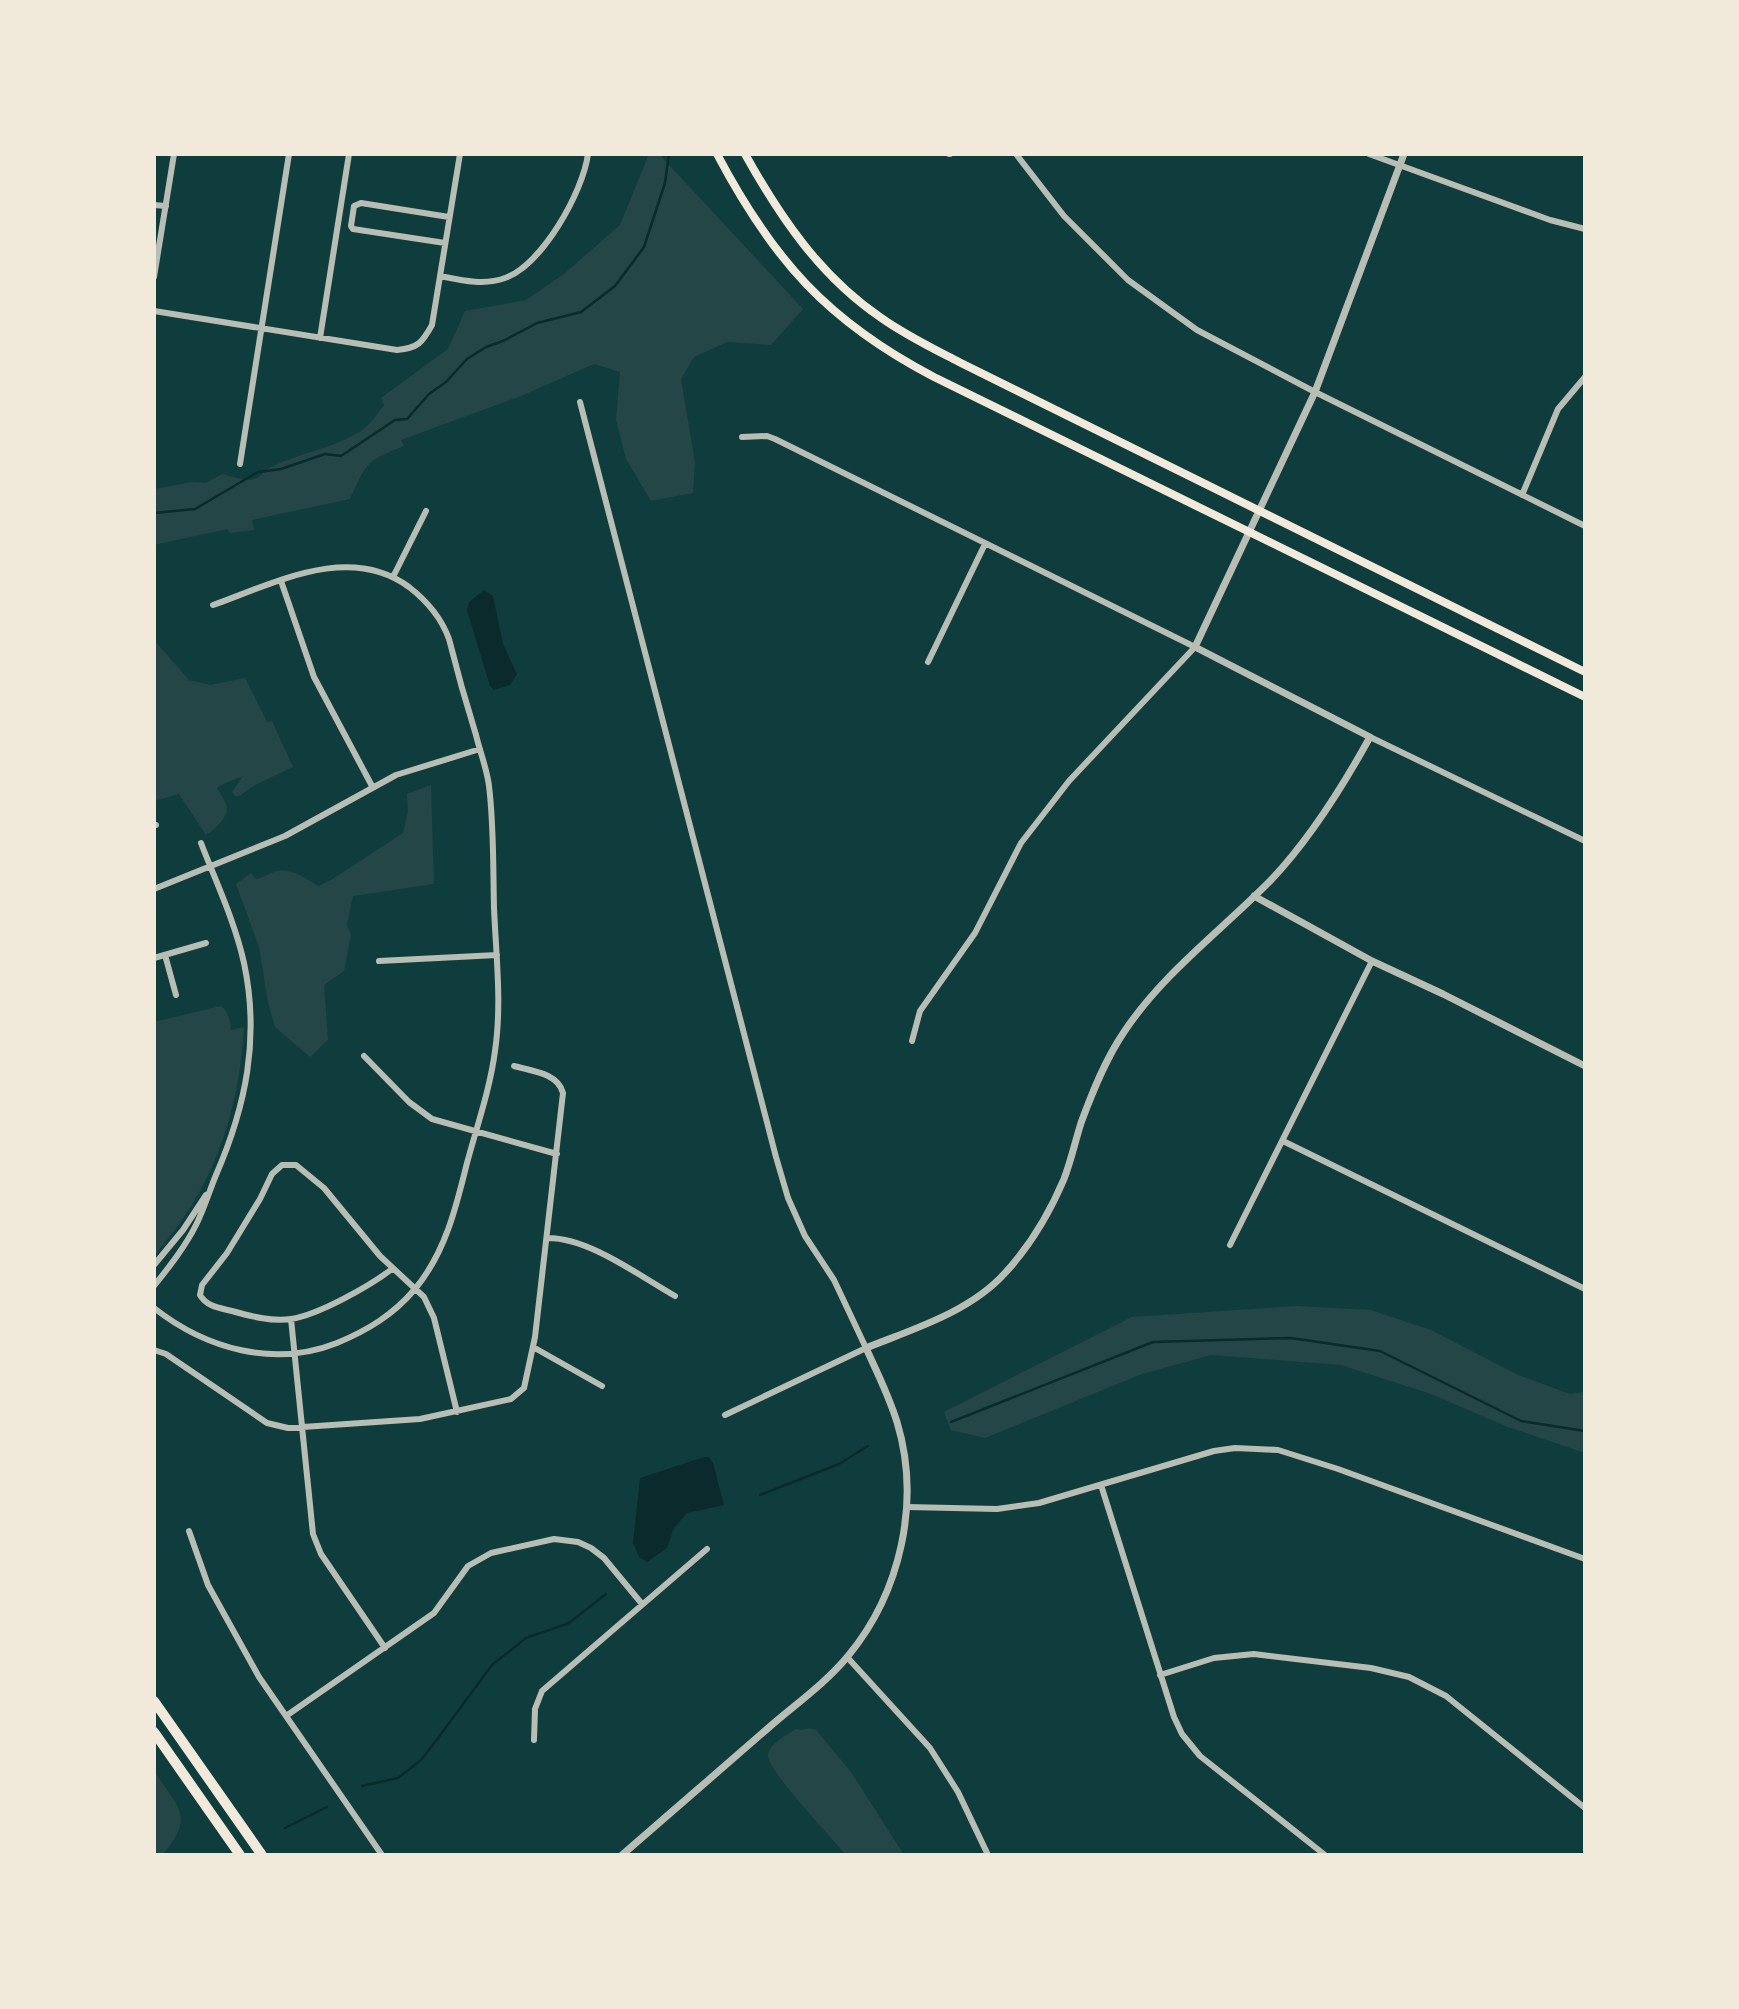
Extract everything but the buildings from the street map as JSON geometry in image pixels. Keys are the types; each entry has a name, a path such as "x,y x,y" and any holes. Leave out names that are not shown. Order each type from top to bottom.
{"main road":[{"path":"717,154 755,221 779,254 815,294 857,330 934,377 1585,696"},
{"path":"745,154 773,202 802,243 844,288 878,316 918,341 1585,671"},
{"path":"154,1701 262,1855"},
{"path":"154,1732 240,1855"}],"street":[{"path":"154,277 174,154"},
{"path":"240,464 289,154"},
{"path":"320,338 349,154"},
{"path":"154,311 397,349 416,346 425,338 432,325 460,154"},
{"path":"440,276 476,282 503,279 521,271 543,246 563,216 577,188 588,154"},
{"path":"1016,154 1064,216 1128,280 1197,330 1315,392 1585,526"},
{"path":"1369,154 1550,220 1585,229"},
{"path":"912,1041 920,1011 975,933 1021,843 1069,781 1195,647 1315,392 1404,154"},
{"path":"445,243 353,229 351,226 354,206 361,203 449,217"},
{"path":"154,205 166,206"},
{"path":"1522,495 1558,408 1585,377"},
{"path":"580,402 788,1198 806,1236 834,1280 897,1422 905,1463 908,1507 886,1595 875,1617 847,1657 826,1680 622,1855"},
{"path":"742,436 767,436 775,439 1195,647 1370,737 1585,841"},
{"path":"393,577 426,511"},
{"path":"928,662 985,544"},
{"path":"154,1308 191,1333 227,1347 267,1354 294,1354 313,1350 357,1334 390,1314 416,1288 447,1233 497,1039 498,988 489,788 446,630 432,608 393,577 369,568 347,566 326,568 281,581 213,605"},
{"path":"281,581 318,685 372,786"},
{"path":"725,1415 866,1348 951,1313 993,1285 1009,1269 1041,1223 1059,1191 1094,1091 1122,1035 1147,1000 1184,961 1272,879 1310,832 1370,737"},
{"path":"154,889 301,828 372,786 409,770 480,749"},
{"path":"154,1286 190,1235 213,1184 240,1113 249,1070 252,1031 249,991 240,946 201,843"},
{"path":"1254,896 1372,961 1585,1066"},
{"path":"154,958 206,943"},
{"path":"165,955 176,995"},
{"path":"379,961 496,955"},
{"path":"1230,1245 1372,961"},
{"path":"364,1055 420,1111 432,1119 557,1154"},
{"path":"154,1350 166,1354 267,1423 288,1428 420,1419 511,1399 518,1395 527,1379 533,1347 548,1238 563,1093 562,1087 552,1077 514,1066"},
{"path":"1283,1142 1585,1289"},
{"path":"392,1269 366,1287 304,1316 291,1319 280,1320 237,1312 208,1304 200,1295 202,1285 237,1237 272,1174 282,1166 296,1165 311,1176 392,1269 416,1288 430,1307 435,1318 457,1412"},
{"path":"154,1265 183,1230 213,1184"},
{"path":"548,1238 561,1238 585,1245 675,1296"},
{"path":"291,1319 311,1521 316,1544 384,1648"},
{"path":"533,1347 602,1386"},
{"path":"908,1507 1016,1507 1039,1503 1214,1451 1246,1448 1278,1450 1338,1469 1585,1559"},
{"path":"1101,1485 1174,1717 1192,1747 1325,1855"},
{"path":"189,1531 208,1585 259,1676 382,1855"},
{"path":"286,1716 434,1613 463,1572 475,1561 491,1553 554,1539 578,1542 596,1552 642,1604"},
{"path":"534,1741 535,1709 542,1691 707,1549"},
{"path":"1160,1675 1214,1658 1254,1654 1371,1668 1409,1677 1446,1696 1585,1808"},
{"path":"847,1657 902,1715 937,1759 958,1792 988,1855"}],"shaded area":[{"path":"649,154 659,154 803,309 771,345 727,342 694,357 681,379 695,462 693,493 651,501 626,459 616,420 620,372 594,364 521,396 401,440 404,446 374,460 364,470 350,499 252,520 254,530 230,533 227,529 154,545 154,489 192,482 206,483 222,474 253,480 282,462 358,433 384,405 381,398 448,349 465,311 526,300 564,274 620,225"},
{"path":"484,590 493,596 503,644 517,674 510,685 494,690 490,686 467,610 469,602"},
{"path":"154,640 189,680 210,685 245,678 267,722 272,721 293,767 255,785 239,796 232,792 243,776 217,788 227,809 219,824 206,835 179,794 154,801"},
{"path":"431,785 434,884 353,896 347,925 351,935 344,971 324,985 328,1040 310,1057 275,1027 268,1003 259,947 236,884 251,873 256,879 283,870 319,886 331,880 403,833 408,812 407,794"},
{"path":"221,1006 230,1020 231,1030 244,1027 236,1090 229,1120 207,1177 175,1231 154,1256 154,1022"},
{"path":"1297,1306 1371,1310 1431,1330 1516,1374 1570,1394 1585,1392 1585,1453 1508,1427 1431,1394 1341,1365 1211,1355 1142,1374 985,1438 951,1430 944,1412 1132,1317"},
{"path":"709,1457 713,1463 724,1505 687,1513 674,1528 667,1548 647,1562 639,1557 633,1543 640,1478"},
{"path":"796,1729 816,1730 851,1772 904,1855 846,1855 778,1774 770,1763 769,1751 779,1740"},
{"path":"154,1771 176,1804 181,1821 172,1842 162,1855 154,1855"}],"waterway":[{"path":"154,513 195,509 258,472 281,469 325,454 341,456 395,420 407,419 429,394 446,382 467,359 486,347 537,323 581,312 615,286 644,247 665,183 669,154"},
{"path":"951,1422 1153,1342 1291,1338 1380,1351 1521,1421 1585,1431"},
{"path":"760,1495 839,1464 868,1446"},
{"path":"362,1786 398,1778 421,1760 492,1665 526,1638 569,1623 606,1594"},
{"path":"285,1828 327,1807"}]}
